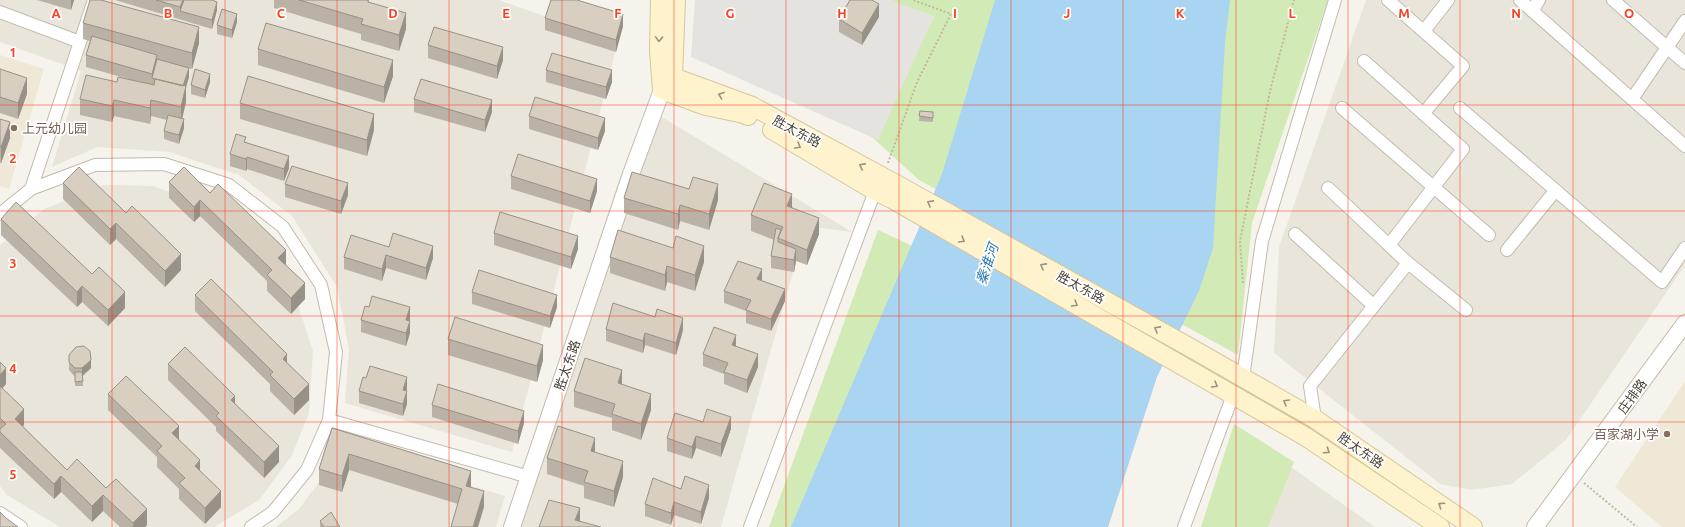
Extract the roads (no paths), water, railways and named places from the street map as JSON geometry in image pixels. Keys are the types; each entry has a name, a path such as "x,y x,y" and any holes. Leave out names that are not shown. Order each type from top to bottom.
{"main road":[{"name":"胜太东路","path":"660,0 658,51 667,84"},
{"name":"胜太东路","path":"667,84 676,0"},
{"name":"胜太东路","path":"667,84 752,106 1181,366 1306,437 1440,527"},
{"name":"胜太东路","path":"887,188 1191,348 1316,419 1473,527"}],"street":[{"path":"31,189 94,0"},
{"path":"1243,378 1262,241 1335,0"},
{"path":"1388,0 1463,66 1424,114"},
{"path":"1424,32 1448,0"},
{"path":"1520,0 1685,146"},
{"path":"1532,10 1539,0"},
{"path":"1613,0 1685,63"},
{"path":"0,12 80,42"},
{"path":"1632,99 1685,21"},
{"path":"1364,61 1463,149 1389,245"},
{"name":"胜太东路","path":"512,527 631,174 667,84"},
{"path":"1342,108 1489,235"},
{"path":"1460,108 1662,282 1685,248"},
{"path":"0,214 31,189 95,165 164,164 229,185 283,227 321,285 336,352 329,420 307,470 273,512 251,527"},
{"path":"750,527 887,188"},
{"path":"1328,188 1408,263 1466,310"},
{"path":"1507,250 1555,191"},
{"path":"1295,234 1374,306"},
{"path":"1316,419 1310,386 1408,263"},
{"name":"庄排路","path":"1536,527 1685,323"},
{"path":"1184,527 1233,395"},
{"path":"329,420 529,477"},
{"path":"0,513 21,527"}],"water":[{"name":"秦淮河","path":"995,0 1230,0 1225,43 1213,248 1199,291 1157,377 1108,527 791,527 942,174"}],"place":[{"name":"上元幼儿园","path":"14,128"},
{"name":"百家湖小学","path":"1667,434"}]}
